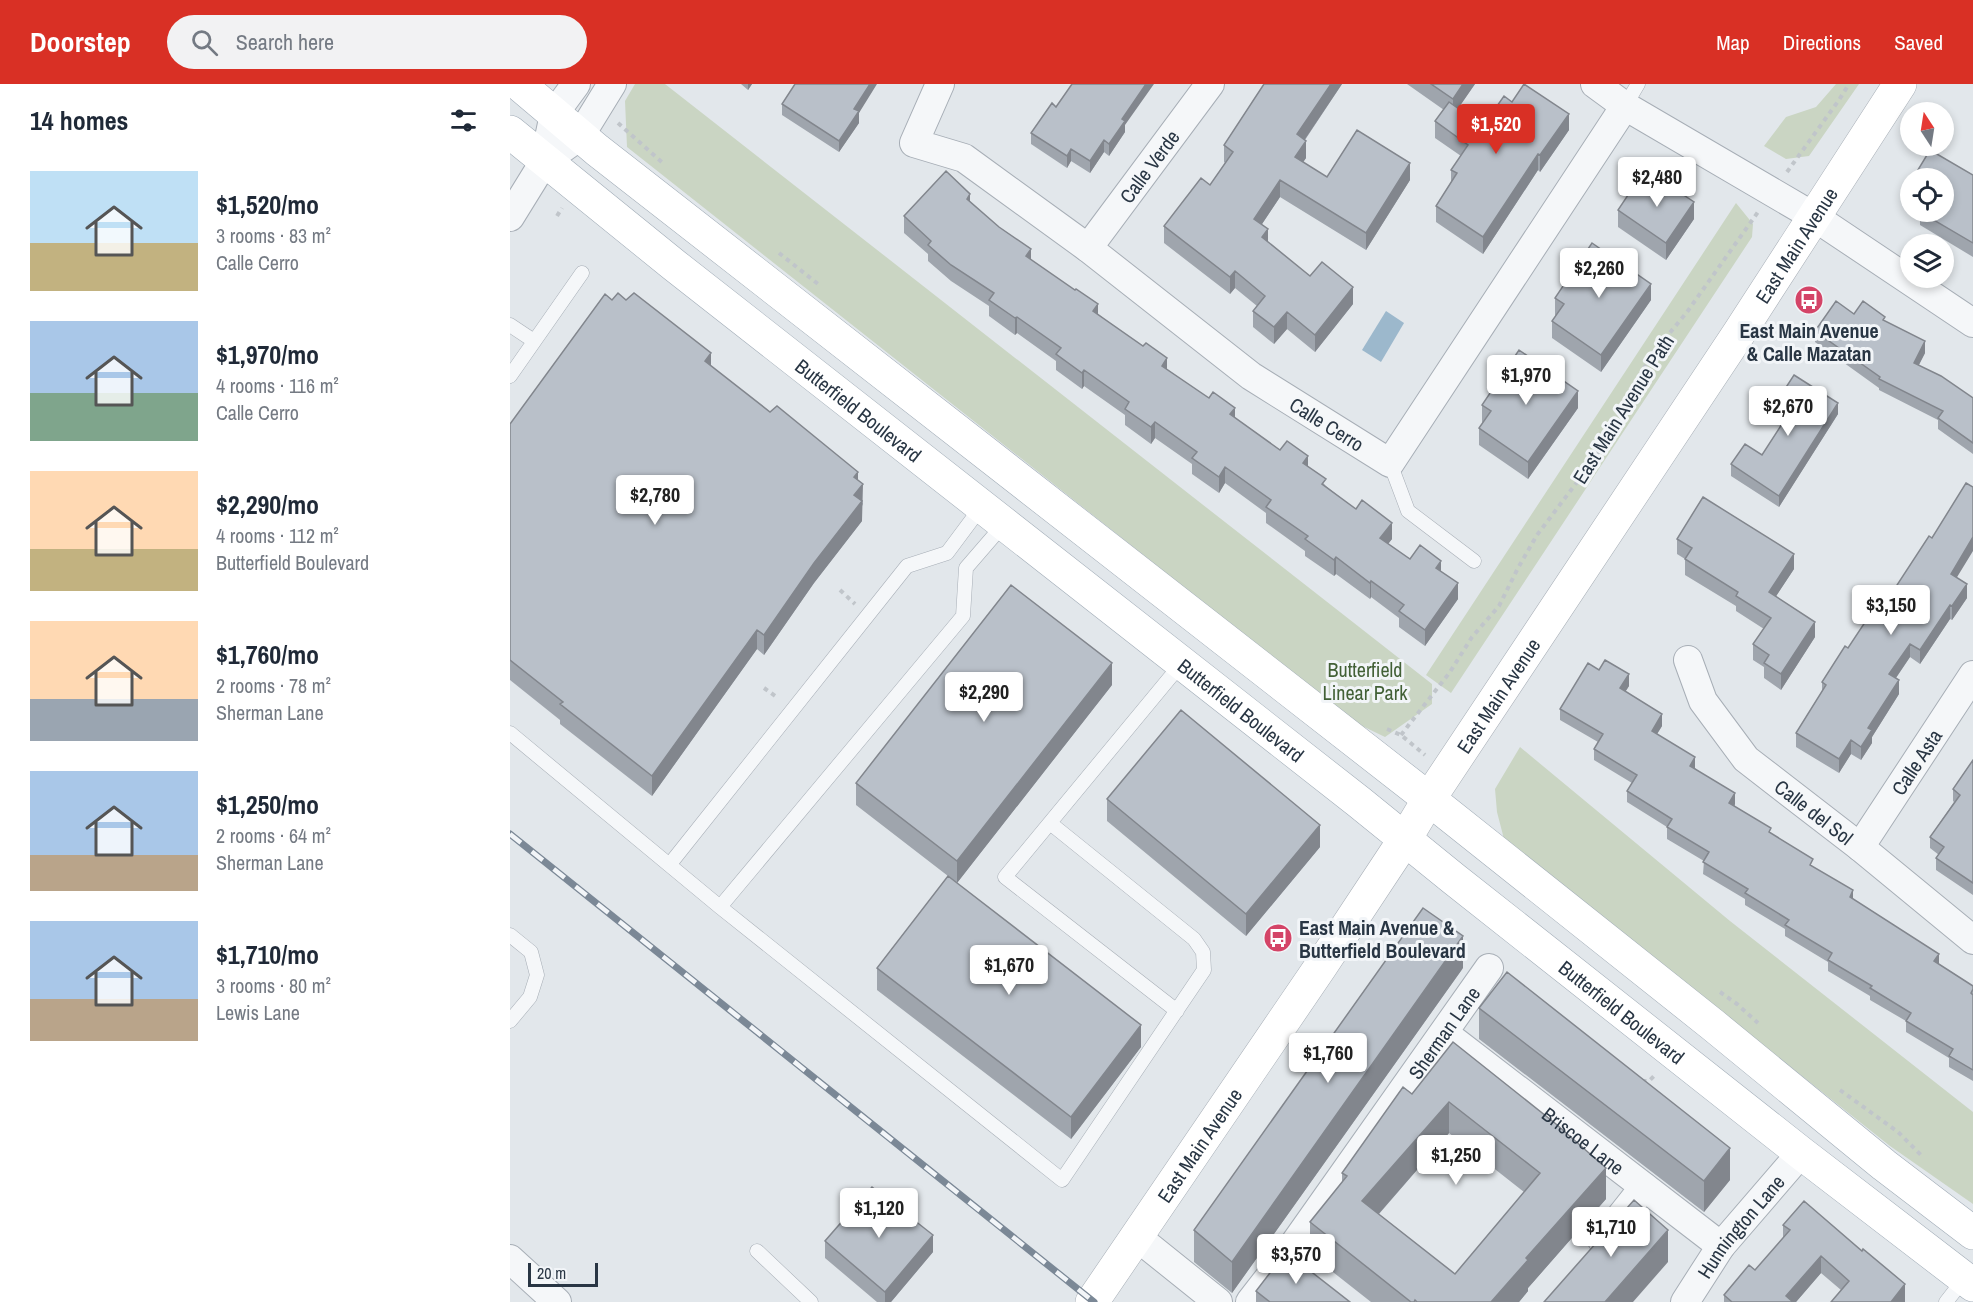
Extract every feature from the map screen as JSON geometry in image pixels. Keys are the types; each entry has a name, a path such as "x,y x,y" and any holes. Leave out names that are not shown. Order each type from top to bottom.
{"main road":[{"path":"519,84 580,136 1429,799 1973,1233"},
{"name":"East Main Avenue","path":"1092,1302 1405,839 1429,799 1739,333 1900,84"},
{"name":"Butterfield Boulevard","path":"510,132 544,162 1801,1153 1961,1288"}],"street":[{"path":"510,217 544,162 554,114 576,84"},
{"path":"544,162 580,136 612,84"},
{"name":"Calle Cerro","path":"940,84 914,143 964,158 1088,248 1251,376 1390,463"},
{"name":"Calle Verde","path":"1088,248 1210,84"},
{"path":"1594,84 1632,95 1772,192 1813,216 1973,323"},
{"path":"1390,463 1632,95"},
{"name":"Calle del Sol","path":"1688,660 1703,701 1746,759 1973,940"},
{"name":"Calle Asta","path":"1860,848 1973,675"},
{"name":"Sherman Lane","path":"1250,1302 1293,1264 1444,1032 1489,968"},
{"name":"Briscoe Lane","path":"1444,1032 1721,1246"},
{"name":"Hunnington Lane","path":"1685,1302 1721,1246 1801,1153"},
{"path":"1587,1258 1644,1187"},
{"path":"1137,1237 1218,1302"},
{"path":"514,1270 557,1302"}],"lane":[{"path":"510,376 582,273"},
{"path":"510,325 534,341"},
{"path":"1390,463 1408,511 1474,561"},
{"path":"670,864 907,566 947,553 993,515"},
{"path":"720,907 963,615 966,568 993,515"},
{"path":"947,553 966,568"},
{"path":"1177,1011 1005,877 1182,663"},
{"path":"510,733 720,907 1062,1180 1204,970 1203,952 1194,939 1050,823"},
{"path":"510,935 531,952 537,975 530,997 510,1021"},
{"path":"756,1251 810,1302"}],"path":[{"name":"East Main Avenue Path","path":"1401,735 1450,672 1472,637 1499,606 1537,535 1590,465 1613,429 1627,396 1654,352 1687,312 1839,100 1848,84"},
{"path":"1639,1081 1650,1081 1656,1073"}],"green space":[{"name":"Butterfield Linear Park","path":"635,84 665,84 1432,684 1432,704 1385,737 1356,723 627,147 625,101"},
{"path":"1836,84 1859,84 1809,156 1786,159 1764,146 1786,117 1816,107"},
{"path":"1736,203 1753,224 1752,237 1451,693 1426,675"},
{"path":"1520,747 1730,921 1973,1112 1973,1204 1890,1146 1504,839 1497,812 1495,789"}],"water":[{"path":"1386,311 1404,323 1381,362 1362,350"}],"building":[{"path":"795,84 870,84 854,109 859,111 839,141 782,104"},
{"path":"1072,84 1146,84 1122,119 1125,121 1109,144 1104,140 1090,161 1071,149 1067,156 1031,133 1052,103 1056,107"},
{"path":"1264,84 1331,84 1297,134 1306,141 1295,157 1327,177 1357,130 1410,163 1366,233 1280,180 1254,219 1268,229 1262,237 1310,276 1322,262 1353,287 1315,335 1287,312 1274,327 1253,311 1265,296 1235,271 1230,277 1164,226 1201,178 1210,185 1233,152 1224,145"},
{"path":"1431,84 1463,84 1453,99"},
{"path":"1524,84 1569,114 1540,155 1538,154 1483,237 1436,206 1457,173 1451,170 1468,145 1435,121 1449,102 1483,126 1504,96 1512,102"},
{"path":"1926,156 1940,156 1973,175 1973,243 1937,222 1954,222 1954,168 1919,168"},
{"path":"946,171 970,194 967,199 999,227 1031,249 1026,256 1098,304 1093,311 1143,346 1146,343 1167,358 1162,366 1209,398 1213,392 1235,408 1230,414 1280,450 1287,441 1308,456 1303,463 1326,479 1322,484 1356,509 1362,500 1392,523 1380,538 1410,559 1420,545 1441,561 1436,568 1458,583 1425,630 1399,611 1404,605 1336,557 1334,560 1305,539 1308,536 1266,507 1271,500 1225,467 1219,477 1192,458 1197,452 1155,422 1151,427 1125,409 1129,402 1084,370 1082,373 1056,354 1061,348 989,300 994,293 951,265 928,245 931,241 904,216"},
{"path":"1652,174 1694,202 1666,243 1618,210 1634,186 1641,191"},
{"path":"1592,243 1651,284 1601,355 1552,321 1564,304 1555,298"},
{"path":"618,293 626,300 634,293 711,353 705,361 770,412 777,406 858,472 854,477 863,484 854,495 862,501 814,563 764,635 757,630 652,776 560,704 563,702 510,660 510,424 605,294 612,300"},
{"path":"1836,301 1854,314 1863,301 1885,317 1883,320 1925,341 1914,363 1941,376 1973,398 1973,443 1938,418 1943,411 1879,379 1880,377 1815,331"},
{"path":"1519,350 1578,391 1528,462 1479,428 1491,411 1482,405"},
{"path":"1794,375 1838,403 1779,496 1731,464 1745,444 1762,455 1793,407 1779,398"},
{"path":"1966,483 1973,487 1973,537 1951,574 1967,584 1920,650 1910,644 1889,674 1899,680 1868,728 1872,730 1861,747 1851,740 1839,759 1796,733 1826,685 1822,682 1845,646 1848,648 1881,598 1886,602 1929,536 1932,538"},
{"path":"1703,497 1794,554 1769,592 1815,622 1781,674 1764,663 1769,655 1753,644 1771,618 1736,596 1738,592 1685,559 1692,548 1677,539"},
{"path":"1011,585 1112,663 957,861 856,783"},
{"path":"1605,660 1629,674 1620,688 1662,714 1652,731 1695,757 1690,766 1735,793 1729,803 1771,828 1769,832 1813,859 1810,865 1853,890 1850,897 1939,954 1934,961 1973,986 1971,993 1973,995 1973,1070 1949,1056 1953,1049 1906,1021 1911,1013 1828,960 1832,953 1785,925 1789,920 1745,893 1748,889 1703,862 1709,852 1667,827 1672,819 1627,791 1637,775 1594,749 1603,734 1560,709 1588,663 1599,670"},
{"path":"1181,710 1320,825 1246,914 1107,799"},
{"path":"1973,760 1973,883 1936,858 1944,847 1930,837 1960,795 1953,789"},
{"path":"948,876 1141,1025 1071,1117 877,968"},
{"path":"1423,908 1463,936 1232,1262 1194,1230"},
{"path":"1507,972 1730,1148 1704,1181 1479,1008"},
{"path":"1453,1042 1556,1124 1606,1168 1526,1258 1528,1260 1491,1302 1417,1302 1415,1300 1411,1302 1310,1222 1347,1176 1342,1173 1403,1087 1412,1094","holes":["1449,1102 1540,1173 1455,1274 1362,1201"]},
{"path":"872,1187 933,1235 885,1292 825,1241"},
{"path":"1634,1200 1668,1230 1605,1302 1544,1302"},
{"path":"1804,1201 1862,1251 1863,1249 1905,1284 1891,1302 1831,1302 1849,1281 1821,1256 1786,1296 1793,1302 1732,1302 1724,1295 1749,1265 1755,1270 1790,1230 1783,1225"},
{"path":"1286,1252 1350,1302 1270,1302 1256,1291"}],"railway":[{"path":"510,834 1094,1302"}],"place":[{"name":"East Main Avenue & Calle Mazatan","path":"1809,300"},
{"name":"East Main Avenue & Butterfield Boulevard","path":"1278,938"}]}
